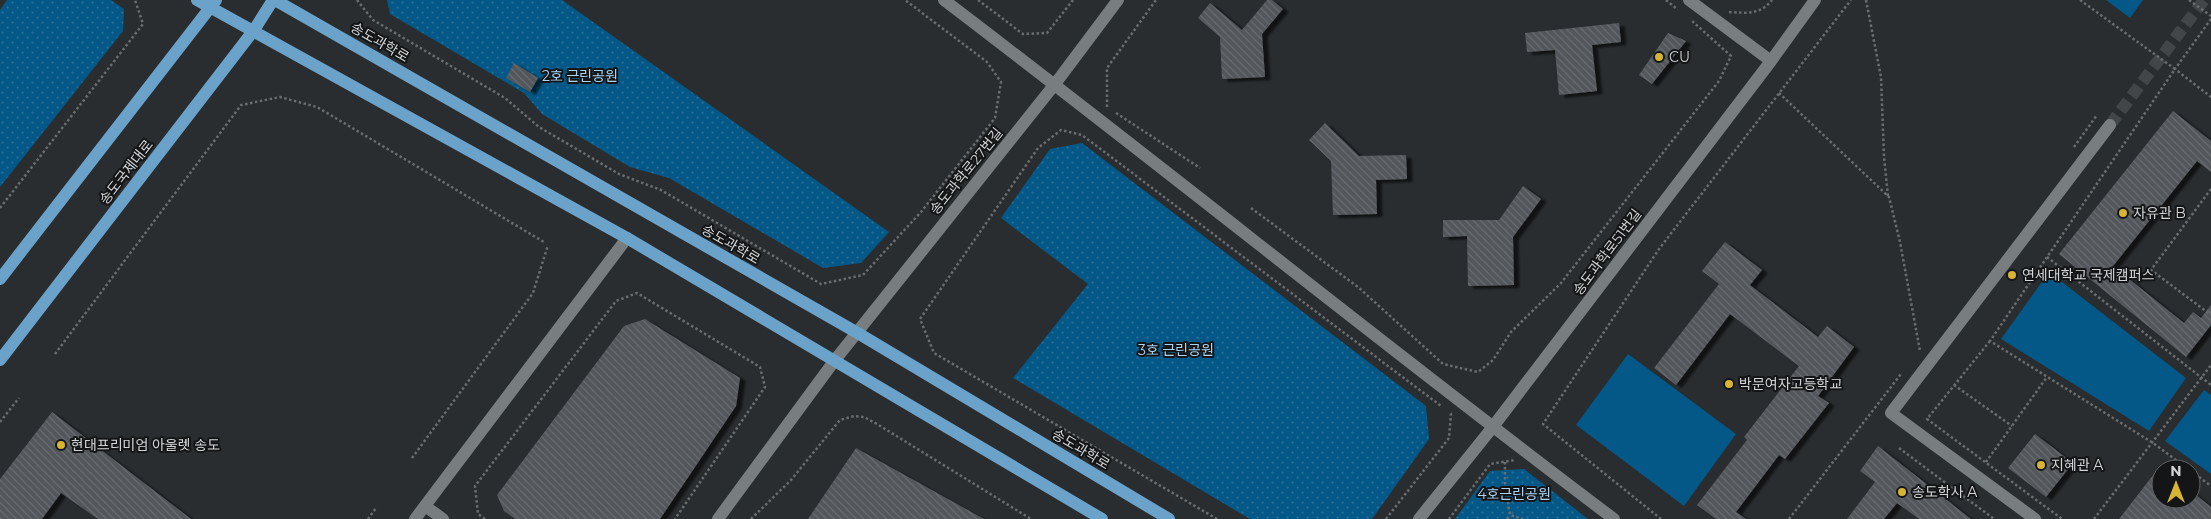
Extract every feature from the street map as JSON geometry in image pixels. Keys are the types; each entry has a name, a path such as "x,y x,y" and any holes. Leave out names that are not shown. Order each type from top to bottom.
{"main road":[{"path":"197,0 213,4 254,30 460,147 627,238 1102,519"},
{"name":"송도국제대로","path":"0,360 254,30 274,0"},
{"name":"송도과학로","path":"274,0 856,332 1169,519"},
{"path":"0,279 213,4"}],"street":[{"path":"944,0 1055,84 1492,428 1614,519"},
{"name":"송도과학로27번길","path":"718,519 856,332 1055,84 1118,0"},
{"path":"1690,0 1771,61"},
{"name":"송도과학로51번길","path":"1418,519 1492,428 1771,61 1815,0"},
{"path":"2035,519 1891,414 2110,125"},
{"path":"415,519 627,238"},
{"path":"425,506 443,519"}],"path":[{"path":"0,208 143,24 135,0"},
{"path":"357,0 373,20 505,98 539,127 619,174 661,190 821,284 863,274 921,212 995,118 1001,82 987,62 905,0"},
{"path":"978,0 1023,34 1047,33 1073,0"},
{"path":"1156,0 1107,68 1107,107 1200,168"},
{"path":"1666,0 1682,13"},
{"path":"1723,8 1728,12 1753,14 1766,9 1772,0"},
{"path":"1661,519 1542,424 1659,249 1851,0"},
{"path":"1866,0 1881,77 1884,157 1888,197 1900,242 1920,351"},
{"path":"2080,0 2176,69 2211,97"},
{"path":"2062,519 1927,419 1990,341 2211,17 2189,0"},
{"path":"1251,208 1358,287 1443,364 1478,372 1493,360 1511,332 1561,283 1719,81 1731,56 1689,19"},
{"path":"1779,93 1888,197"},
{"path":"55,354 241,105 280,97 317,107 544,242"},
{"path":"1218,519 934,353 920,318 1038,148 1061,130 1082,135 1451,414 1449,438 1386,519"},
{"path":"2211,189 2151,270 2211,315"},
{"path":"412,458 533,293 548,245"},
{"path":"2047,257 2211,385"},
{"path":"485,519 478,514 475,486 616,301 637,293 760,367 765,388 675,519"},
{"path":"1990,341 2153,443 2175,459"},
{"path":"2094,519 2211,365"},
{"path":"1986,462 2047,377"},
{"path":"1954,385 2012,426"},
{"path":"0,422 19,398"},
{"path":"751,519 791,480 840,420 854,416 864,417 877,424 1031,519"},
{"path":"1789,519 1864,421"},
{"path":"1899,448 1994,519"},
{"path":"1450,519 1490,464 1518,460"},
{"path":"1505,462 1505,483 1510,514 1507,519"},
{"path":"2201,478 2211,486"},
{"path":"368,519 376,508"},
{"path":"1510,514 1523,519"}],"green space":[{"path":"7,0 111,0 124,9 123,31 0,187 0,10"},
{"name":"2호 근린공원","path":"387,0 562,0 889,232 861,263 823,268 669,178 630,167 542,114 524,93 390,14"},
{"path":"2106,0 2143,0 2130,18"},
{"name":"3호 근린공원","path":"1082,143 1426,406 1429,439 1372,519 1250,519 1013,378 1088,284 1001,218 1050,149"},
{"path":"2049,272 2186,378 2149,431 2001,339"},
{"path":"1628,354 1736,434 1684,506 1576,425"},
{"path":"2204,390 2211,395 2211,474 2201,467 2201,459 2190,459 2165,441"},
{"name":"4호근린공원","path":"1524,469 1588,519 1455,519 1490,471"}],"building":[{"path":"1267,0 1272,0 1283,9 1262,34 1265,77 1222,79 1220,37 1198,18 1210,3 1242,30"},
{"path":"1619,23 1621,42 1592,45 1597,91 1559,95 1555,50 1527,52 1525,33"},
{"path":"1668,33 1686,41 1652,84 1639,75"},
{"path":"514,63 538,78 530,92 506,78"},
{"name":"자유관 B","path":"2173,111 2211,141 2211,172 2197,161 2113,266 2184,323 2193,312 2201,318 2211,305 2211,325 2186,357 2059,254"},
{"path":"1325,123 1359,156 1406,155 1407,179 1376,180 1377,214 1333,215 1331,161 1309,140"},
{"path":"1523,186 1541,199 1513,237 1514,285 1468,286 1467,236 1443,237 1443,220 1499,220"},
{"path":"1725,242 1762,270 1750,285 1818,337 1827,326 1854,347 1818,396 1829,403 1785,459 1779,455 1736,512 1746,519 1716,519 1697,505 1747,440 1744,437 1799,366 1730,314 1676,385 1654,368 1719,284 1702,271"},
{"path":"645,319 740,378 736,406 660,519 515,519 504,511 497,495 624,326"},
{"name":"현대프리미엄 아울렛 송도","path":"52,412 191,519 98,519 61,493 42,519 0,519 0,479"},
{"name":"지혜관 A","path":"2035,434 2073,463 2046,497 2008,468"},
{"name":"송도학사 A","path":"1878,446 1971,519 1919,519 1897,503 1884,519 1847,519 1875,482 1860,471"},
{"path":"856,448 984,519 808,519"},
{"path":"2151,478 2151,509 2201,509 2201,499 2211,507 2211,519 2119,519"}],"tunnel":[{"path":"2110,125 2204,0"}],"place":[{"name":"CU","path":"1659,57"},
{"name":"자유관 B","path":"2123,213"},
{"name":"연세대학교 국제캠퍼스","path":"2012,275"},
{"name":"박문여자고등학교","path":"1729,384"},
{"name":"현대프리미엄 아울렛 송도","path":"61,445"},
{"name":"지혜관 A","path":"2041,465"},
{"name":"송도학사 A","path":"1902,492"}]}
